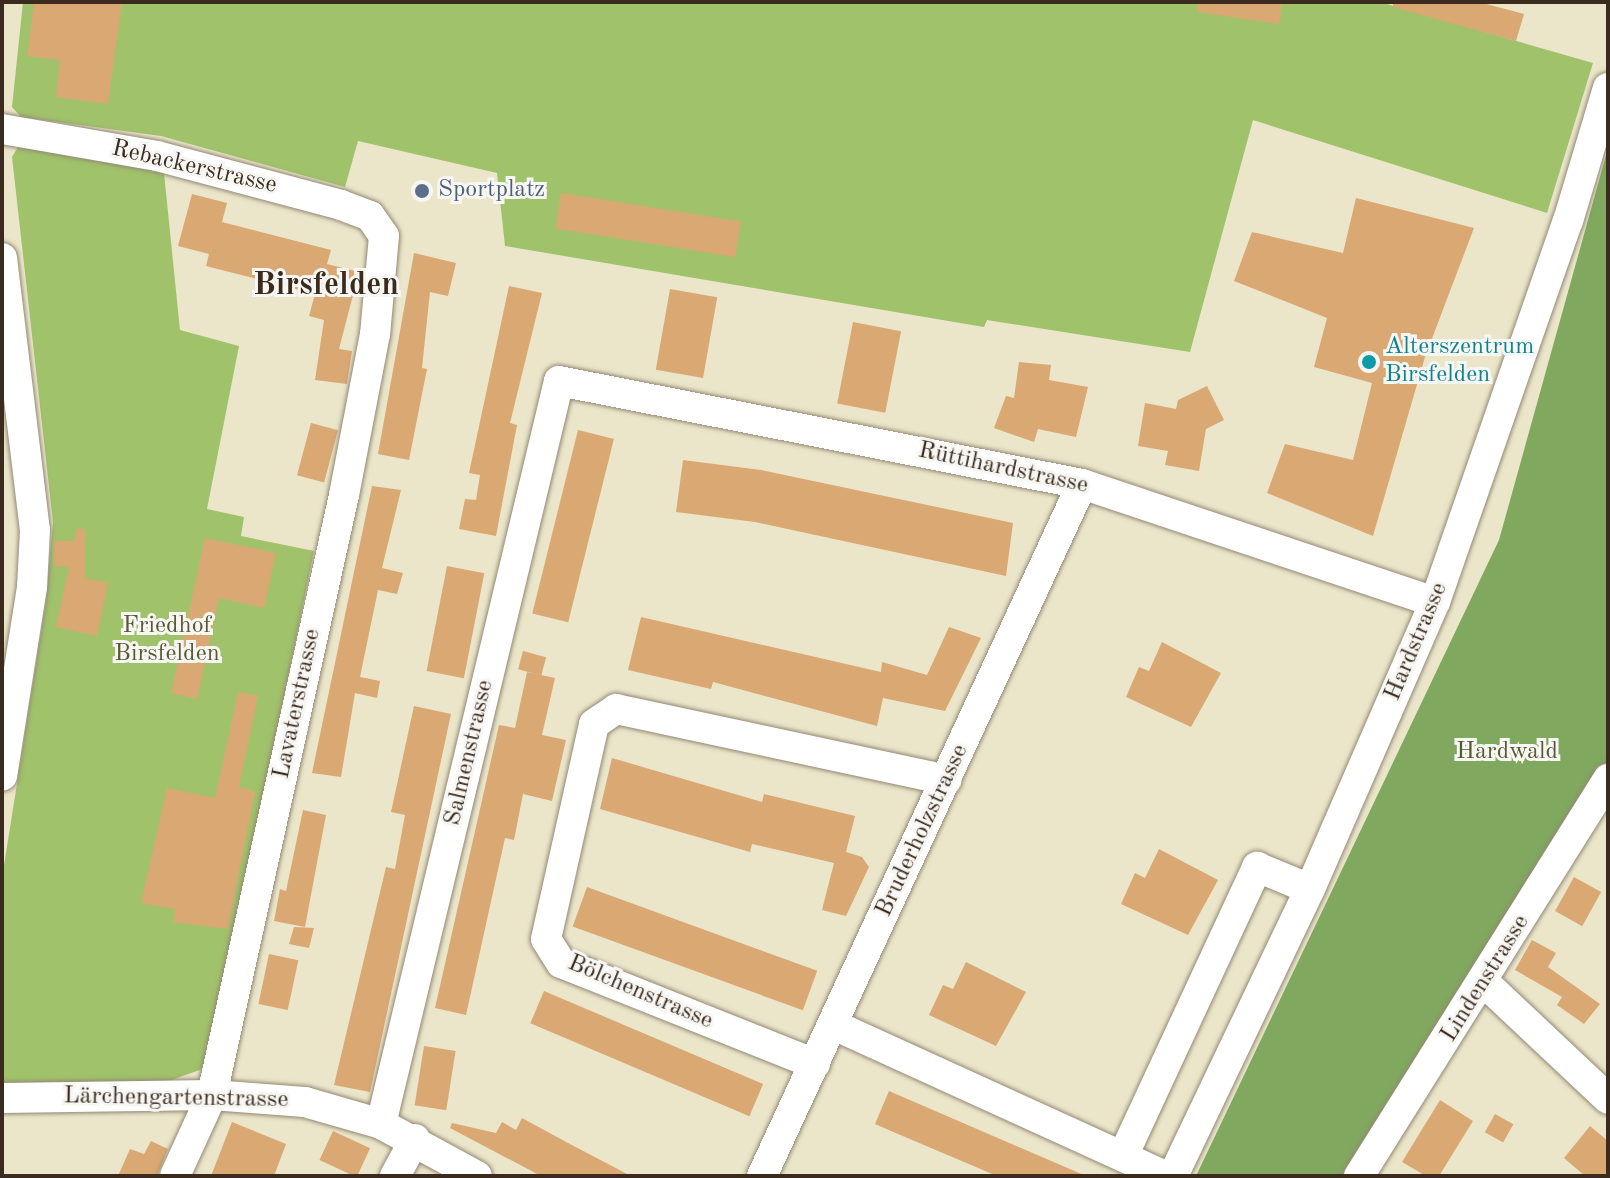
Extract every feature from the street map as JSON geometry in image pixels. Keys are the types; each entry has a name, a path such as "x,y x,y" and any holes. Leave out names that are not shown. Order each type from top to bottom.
{"street":[{"name":"Hardstrasse","path":"1173,1176 1310,889 1435,602 1563,236 1608,88"},
{"name":"Rebackerstrasse","path":"2,129 157,156 341,205 379,224"},
{"name":"Lavaterstrasse","path":"175,1176 212,1095 361,407 381,277 384,236 379,224"},
{"path":"2,258 13,410 35,530 32,587 2,776"},
{"name":"Rüttihardstrasse","path":"559,381 1082,484 1435,602"},
{"name":"Salmenstrasse","path":"381,1124 559,381"},
{"name":"Bruderholzstrasse","path":"762,1176 1082,484"},
{"name":"Bölchenstrasse","path":"815,1064 561,963 546,939 594,724 616,709 946,780"},
{"name":"Lindenstrasse","path":"1359,1176 1485,983 1597,822 1608,779"},
{"path":"1123,1156 1257,867 1310,889"},
{"path":"1485,983 1608,1099"},
{"path":"834,1025 1166,1176"},
{"name":"Lärchengartenstrasse","path":"2,1098 212,1095 305,1102 381,1124 415,1139 477,1176"},
{"path":"395,1176 415,1139"}],"green space":[{"path":"23,2 1380,2 1593,63 1547,213 1253,120 1190,352 987,320 984,327 505,246 497,173 358,141 345,187 161,136 21,117 12,107"},
{"name":"Friedhof Birsfelden","path":"19,145 164,173 180,330 239,346 207,509 244,517 241,536 314,551 208,1067 166,1082 2,1086 2,878 46,601 53,522 12,157"},
{"name":"Hardwald","path":"1608,148 1608,779 1359,1176 1196,1176 1499,540"}],"building":[{"path":"34,2 122,2 108,104 56,97 60,60 27,56"},
{"path":"1198,2 1282,2 1279,24 1197,12"},
{"path":"1393,2 1479,2 1524,14 1516,41 1393,7"},
{"path":"561,193 741,221 735,257 555,229"},
{"path":"192,194 227,203 222,222 331,250 327,264 359,272 339,349 352,351 347,384 315,380 324,320 309,316 315,294 206,266 209,254 178,246"},
{"name":"Alterszentrum Birsfelden","path":"1356,198 1474,228 1425,357 1373,536 1267,493 1285,444 1353,460 1372,383 1314,367 1327,318 1234,281 1252,232 1343,253"},
{"path":"414,253 456,263 448,296 430,292 422,368 427,369 409,460 378,454"},
{"path":"509,286 542,293 510,423 517,425 496,536 459,529 465,499 476,500 480,475 469,473"},
{"path":"670,289 717,297 703,378 656,370"},
{"path":"853,322 901,331 885,413 837,403"},
{"path":"1019,362 1051,365 1049,380 1088,387 1076,437 1038,429 1034,442 994,428 1006,396 1014,398"},
{"path":"1207,386 1224,420 1206,429 1199,471 1165,465 1168,451 1138,446 1145,403 1176,409 1178,400"},
{"path":"311,423 338,430 324,482 297,475"},
{"path":"578,430 614,439 568,622 532,613"},
{"path":"683,460 761,470 1013,523 1006,576 755,522 676,512"},
{"path":"372,486 401,490 382,568 403,573 397,594 378,590 360,677 380,681 377,698 355,693 341,777 312,773"},
{"path":"77,528 85,529 85,578 108,583 97,636 56,627 69,567 54,566 54,541 74,541"},
{"path":"205,538 276,553 264,608 219,598 197,699 171,693"},
{"path":"447,566 484,573 464,678 427,671"},
{"path":"641,617 881,672 882,662 927,675 949,627 981,638 945,711 883,698 877,726 713,682 711,689 628,670"},
{"path":"1162,642 1221,673 1191,727 1126,697 1139,667 1149,671"},
{"path":"523,651 546,657 541,676 518,669"},
{"path":"527,672 555,678 542,735 566,740 552,801 523,794 514,840 505,838 466,1015 435,1008 499,725 515,728"},
{"path":"238,692 258,696 239,787 255,791 228,929 173,922 175,909 141,903 167,788 215,798"},
{"path":"414,706 451,714 370,1092 334,1085 386,867 395,869 405,815 391,812"},
{"path":"612,758 762,802 764,794 855,816 846,852 862,857 869,867 846,916 822,910 834,863 752,844 750,852 600,809"},
{"path":"303,810 326,815 305,927 274,921 280,889 286,891"},
{"path":"1159,849 1218,880 1188,935 1121,904 1135,873 1145,878"},
{"path":"1574,877 1601,892 1582,926 1555,911"},
{"path":"587,887 817,971 803,1010 573,926"},
{"path":"294,927 314,928 309,948 289,944"},
{"path":"1532,940 1556,953 1548,967 1600,1004 1584,1024 1557,1005 1562,997 1515,970"},
{"path":"269,954 298,960 288,1010 258,1004"},
{"path":"966,962 1026,992 996,1046 929,1015 943,985 953,989"},
{"path":"544,991 763,1084 749,1116 530,1023"},
{"path":"424,1046 456,1051 446,1110 415,1105"},
{"path":"889,1091 1086,1176 997,1176 891,1131 875,1124"},
{"path":"1440,1100 1473,1121 1439,1176 1426,1176 1402,1162"},
{"path":"1495,1114 1513,1124 1503,1143 1485,1132"},
{"path":"522,1118 631,1176 541,1176 450,1128 452,1123 496,1133 502,1122 516,1130"},
{"path":"232,1122 286,1144 274,1176 211,1176"},
{"path":"1590,1126 1608,1141 1608,1176 1585,1176 1564,1158"},
{"path":"333,1131 370,1148 357,1176 319,1160"},
{"path":"151,1141 168,1149 157,1176 118,1176 130,1149 144,1154"}],"place":[{"name":"Sportplatz","path":"422,191"},
{"name":"Alterszentrum Birsfelden","path":"1369,362"}],"district":[{"name":"Birsfelden","path":"326,286"}]}
